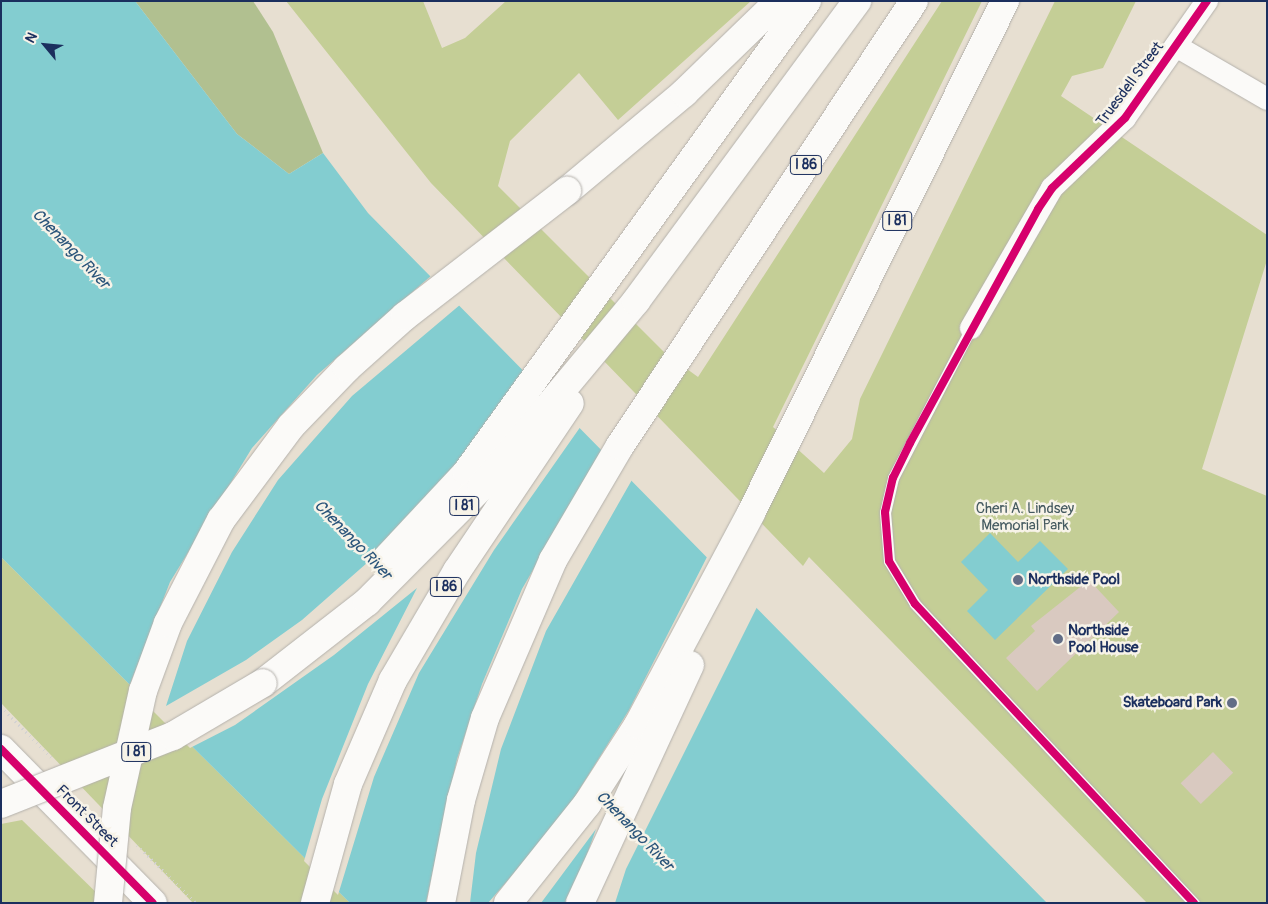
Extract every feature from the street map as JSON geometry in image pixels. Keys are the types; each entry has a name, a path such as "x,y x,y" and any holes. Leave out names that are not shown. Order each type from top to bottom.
{"main road":[{"path":"108,903 117,808 143,692 168,624 220,520 291,426 347,368 405,316 566,191 684,93 779,1"},
{"path":"263,683 467,472 617,259 807,1"},
{"name":"I 81","path":"1,804 173,736 263,683 336,629 430,542 642,293 857,1"},
{"name":"I 86","path":"441,903 463,792 515,641 596,483 914,1"},
{"name":"I 81","path":"508,903 557,845 618,757 751,513 1005,1"},
{"name":"I 86","path":"315,903 348,784 393,680 457,571 642,293"},
{"path":"580,903 609,832 718,607 751,513"},
{"name":"Front Street","path":"1,749 153,903"}],"street":[{"name":"Truesdell Street","path":"971,328 1052,188 1125,118 1207,1"},
{"path":"1176,46 1267,98"}],"lane":[{"path":"971,328 893,478 885,512 889,561 915,604 1194,903"}],"green space":[{"path":"135,1 253,1 273,32 323,153 289,174 237,134"},
{"name":"Cheri A. Lindsey Memorial Park","path":"286,1 423,1 442,48 465,38 506,1 751,1 618,120 579,73 510,141 498,186 665,353 698,377 942,1 982,1 773,427 824,473 852,439 860,399 1055,1 1136,1 1103,68 1072,76 1061,96 1267,235 1267,260 1202,469 1267,496 1267,903 1147,903 809,557 803,566 431,183"},
{"path":"1,557 350,903 193,903 1,703"},
{"path":"22,820 107,903 1,903 1,824"}],"water":[{"name":"Chenango River","path":"1,1 135,1 237,134 289,174 323,153 368,213 1047,903 350,903 1,557"},
{"name":"Northside Pool","path":"990,533 1018,562 1040,541 1068,569 995,640 967,611 988,590 961,562"}],"pier":[{"path":"432,275 461,304 352,396 278,480 232,552 187,641 166,706 246,660 302,620 384,548 455,472 527,372 581,426 494,550 419,673 374,777 338,895 304,861 322,799 368,684 417,588 334,655 235,725 190,748 129,687 170,582 252,448 317,375"},
{"path":"603,449 633,478 546,631 501,749 476,853 470,903 426,903 457,759 482,684 522,589"},
{"path":"708,555 758,605 626,869 615,903 570,903 596,829 541,903 488,903 561,819 629,710"}],"building":[{"name":"Northside Pool House","path":"1089,580 1119,612 1037,691 1006,658 1035,631 1031,626"},
{"path":"1213,752 1233,773 1201,804 1181,783"}],"cycle path":[{"path":"1194,903 915,604 889,561 885,512 893,478 910,443 1038,209 1052,188 1125,118 1207,1"},
{"path":"1,749 153,903"}],"place":[{"name":"Northside Pool","path":"1018,580"},
{"name":"Northside Pool House","path":"1058,639"},
{"name":"Skateboard Park","path":"1232,703"}]}
